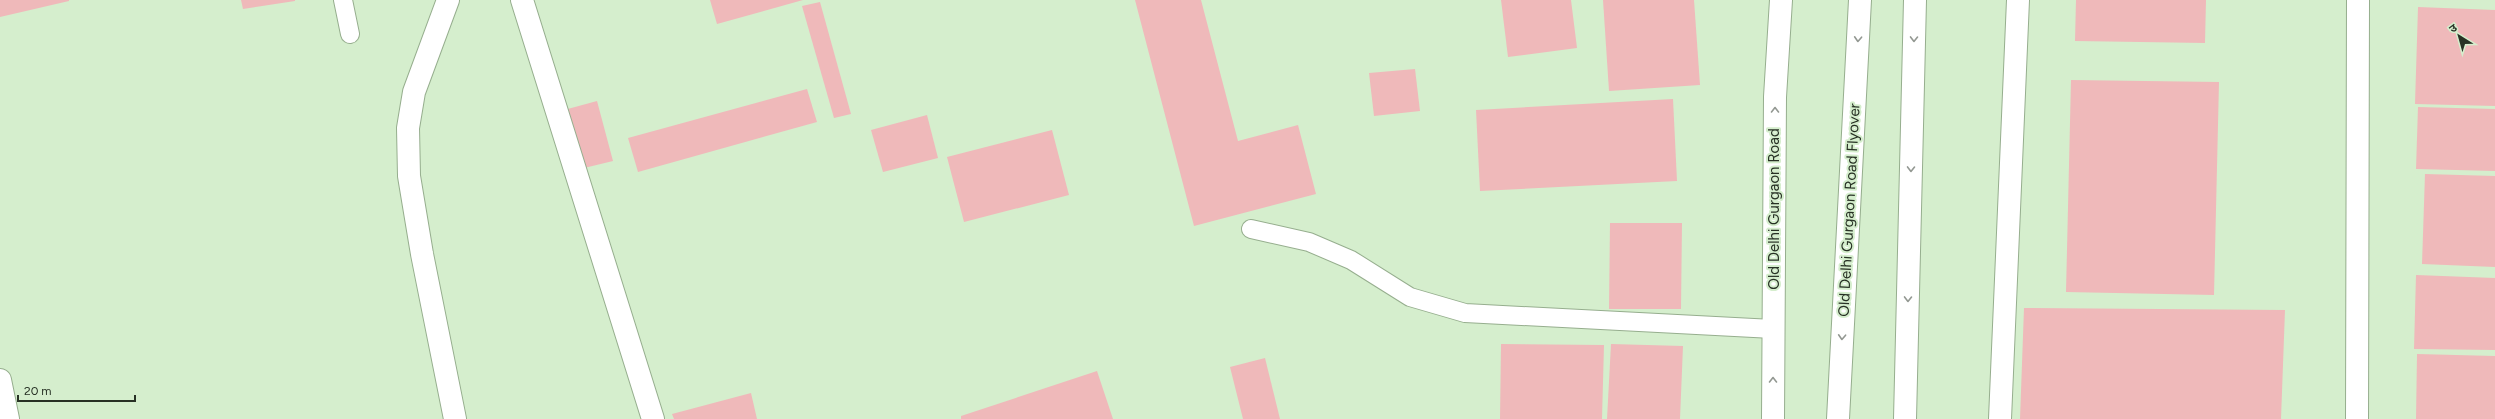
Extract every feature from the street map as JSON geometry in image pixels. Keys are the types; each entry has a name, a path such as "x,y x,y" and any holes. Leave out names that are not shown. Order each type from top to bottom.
{"street":[{"path":"448,0 414,92 408,128 409,176 419,239 455,419"},
{"path":"522,0 653,419"},
{"name":"Old Delhi Gurgaon Road","path":"1773,419 1775,97 1781,0"},
{"name":"Old Delhi Gurgaon Road Flyover","path":"1838,419 1860,0"},
{"path":"1905,419 1915,0"},
{"path":"2000,419 2018,0"},
{"path":"2357,419 2358,0"},
{"path":"0,380 8,419"}],"lane":[{"path":"343,0 350,34"},
{"path":"1251,229 1309,242 1351,260 1410,297 1465,313 1773,328"}],"building":[{"path":"0,0 69,0 69,1 0,17"},
{"path":"241,0 295,0 295,1 243,9"},
{"path":"710,0 803,0 717,24"},
{"path":"1135,0 1201,0 1238,141 1298,125 1316,194 1194,226"},
{"path":"1501,0 1571,0 1577,48 1508,57"},
{"path":"1603,0 1694,0 1700,85 1609,91"},
{"path":"2076,0 2206,0 2205,43 2075,41"},
{"path":"820,2 851,114 834,118 802,6"},
{"path":"2418,7 2495,10 2495,106 2415,104"},
{"path":"1415,69 1420,111 1374,116 1369,73"},
{"path":"2071,80 2219,82 2214,295 2066,292"},
{"path":"807,89 817,122 638,172 628,138"},
{"path":"1673,99 1677,181 1480,191 1476,110"},
{"path":"597,101 613,161 580,169 564,110"},
{"path":"2418,107 2495,109 2495,171 2416,169"},
{"path":"927,115 938,158 883,172 871,130"},
{"path":"1052,130 1069,195 964,222 947,157"},
{"path":"2425,174 2495,176 2495,267 2422,264"},
{"path":"1610,223 1682,223 1681,309 1609,309"},
{"path":"2416,275 2495,278 2495,350 2414,349"},
{"path":"2024,308 2285,310 2281,419 2020,419"},
{"path":"1501,344 1604,345 1602,419 1500,419"},
{"path":"1611,344 1683,346 1680,419 1607,419"},
{"path":"2417,354 2495,356 2495,419 2416,419"},
{"path":"1265,358 1280,419 1243,419 1230,367"},
{"path":"1097,371 1113,419 961,419 961,416"},
{"path":"751,393 757,419 674,419 672,414"}]}
